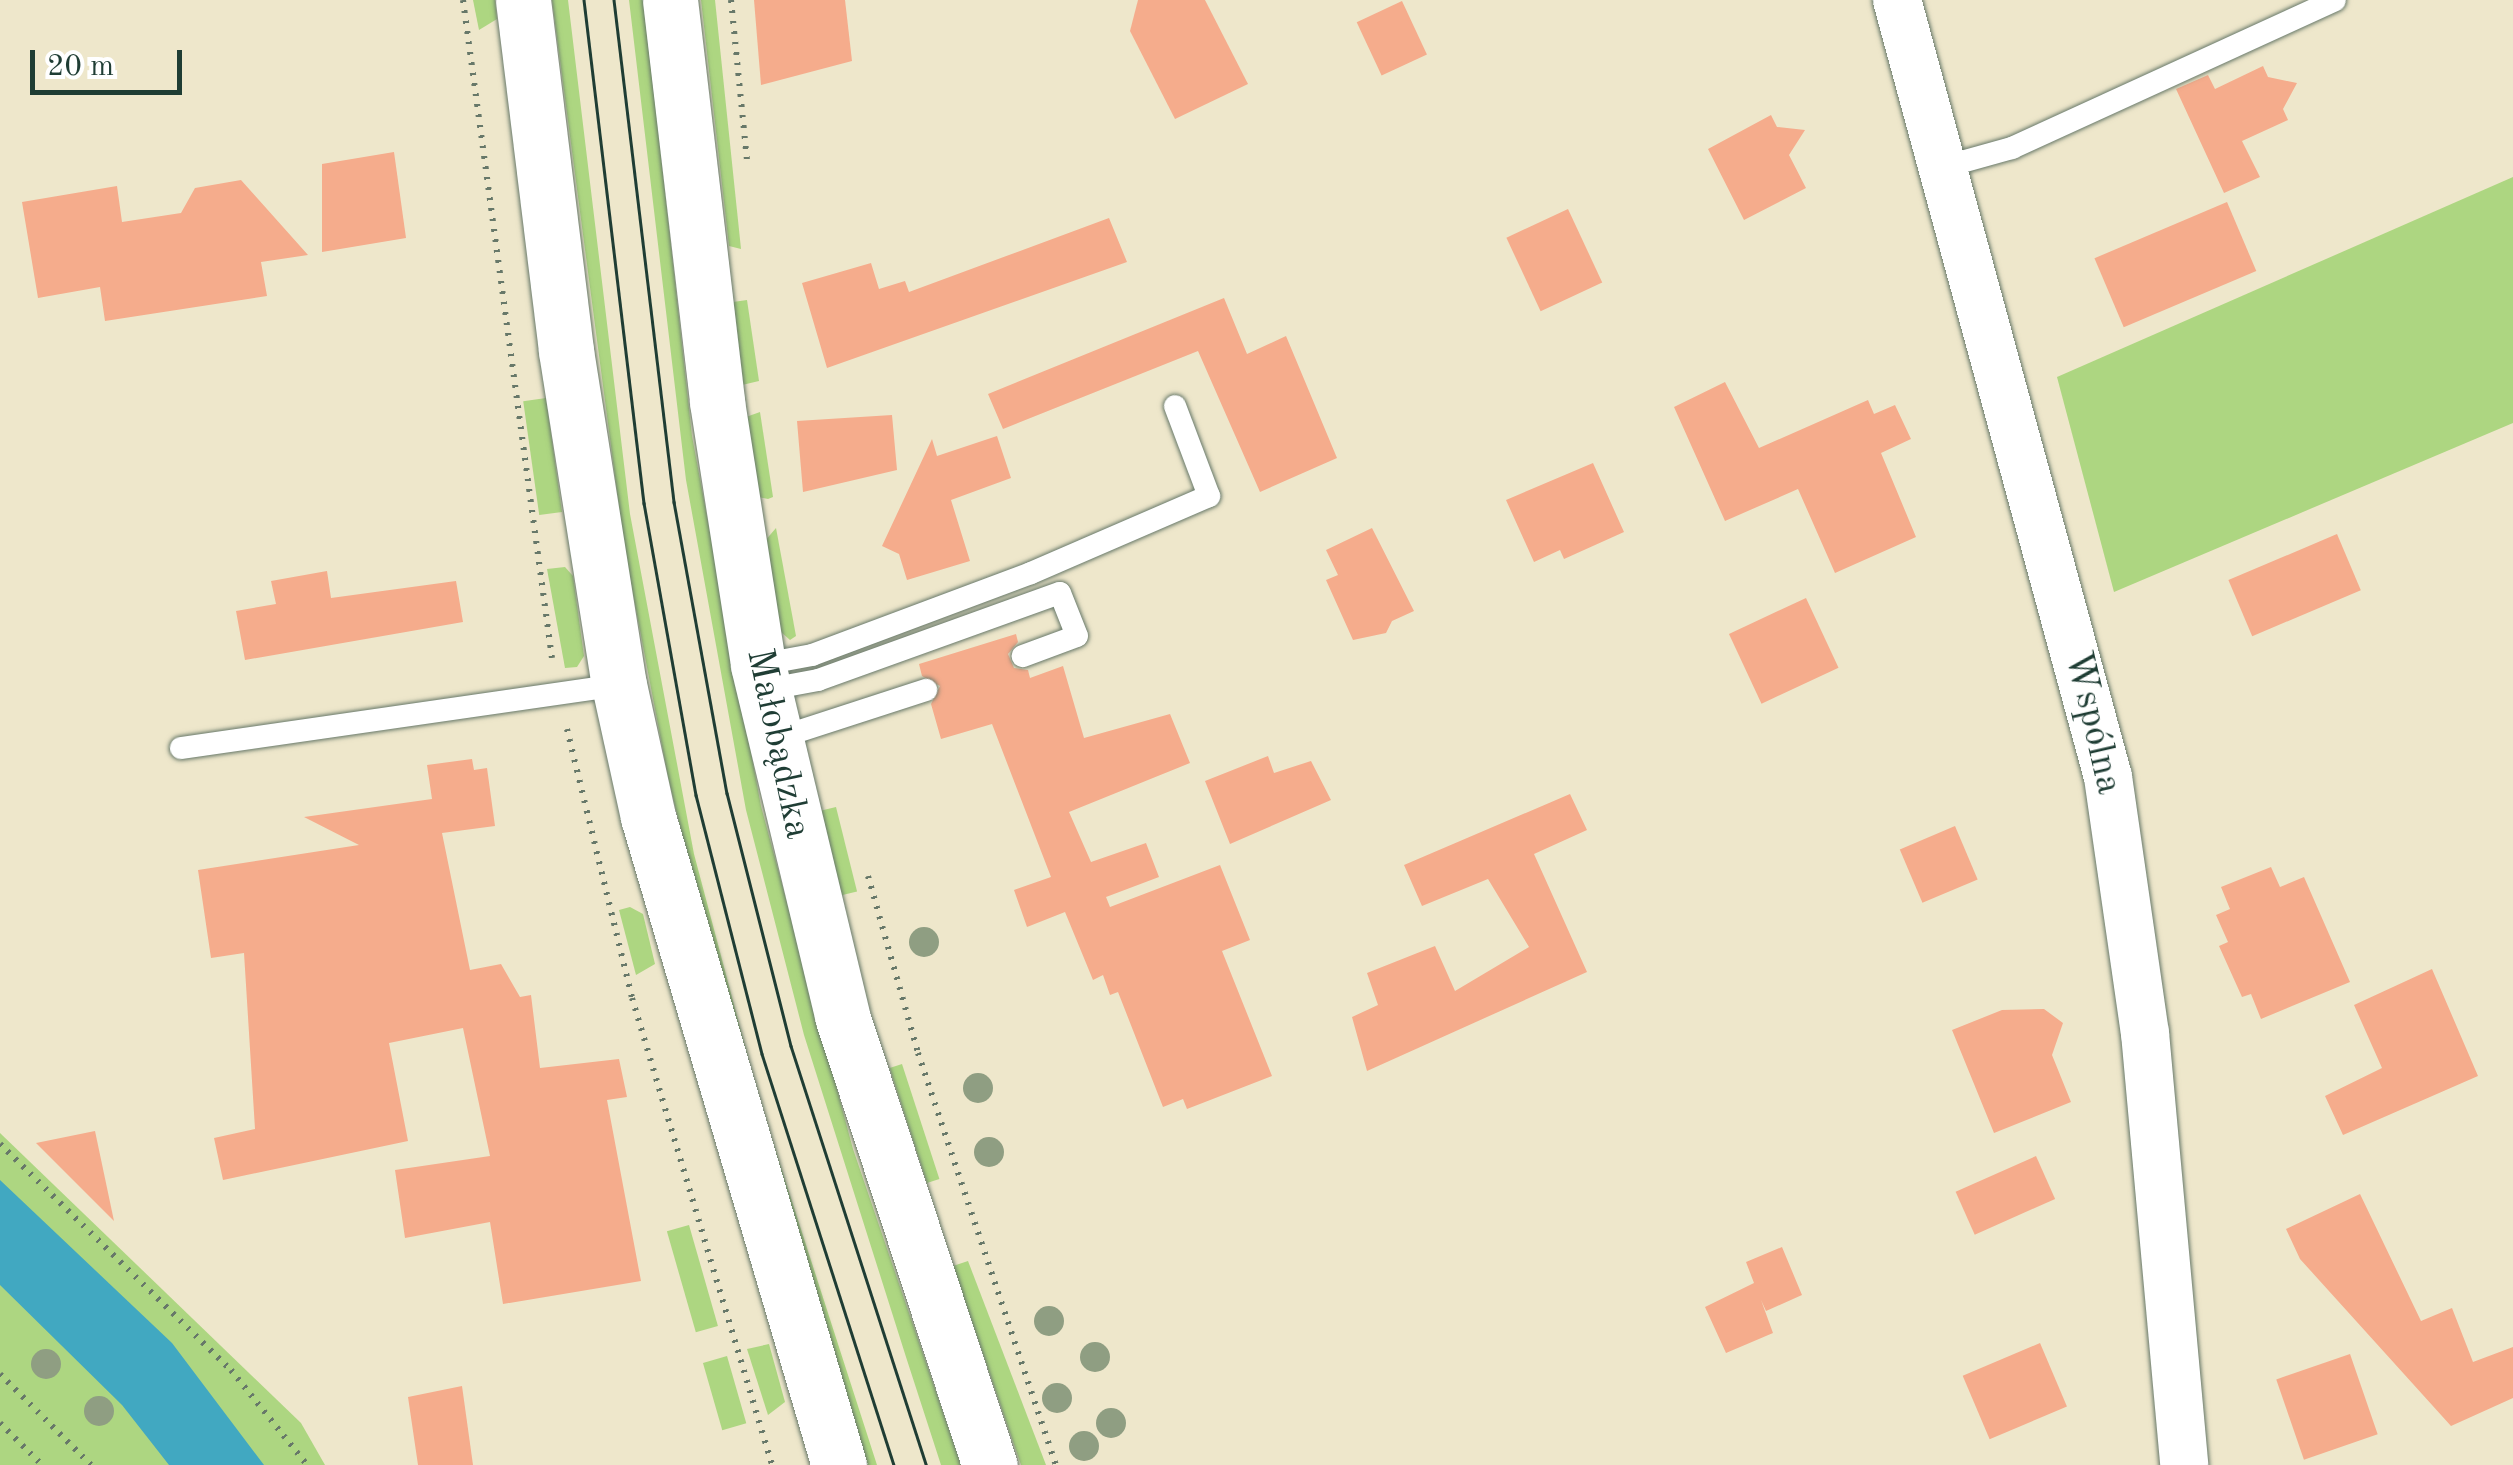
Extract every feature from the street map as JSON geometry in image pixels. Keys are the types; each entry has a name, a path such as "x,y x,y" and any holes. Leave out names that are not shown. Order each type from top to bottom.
{"street":[{"path":"522,0 566,351 619,686 648,817 839,1465"},
{"name":"Małobądzka","path":"670,0 717,402 766,698 842,1016 990,1465"},
{"name":"Wspólna","path":"1897,0 2108,777 2144,1033 2184,1465"}],"lane":[{"path":"1944,167 2012,148 2335,0"},
{"path":"766,698 812,655 1031,573 1209,496 1175,406"},
{"path":"766,698 1060,593 1077,636 1023,656"},
{"path":"182,748 619,686"},
{"path":"766,698 926,690"}],"path":[{"path":"0,1144 231,1370 308,1465"},
{"path":"0,1374 91,1465"},
{"path":"0,1423 42,1465"}],"green space":[{"path":"473,0 495,0 497,19 479,30"},
{"path":"552,0 568,0 630,514 694,854 759,1099 877,1465 864,1465 699,904 668,777 625,552"},
{"path":"629,0 644,0 692,436 761,806 853,1149 961,1465 941,1465 804,1035 746,810 686,480"},
{"path":"701,0 715,0 741,249 729,246"},
{"path":"2513,177 2513,423 2114,592 2057,377"},
{"path":"747,300 759,381 742,385 733,302"},
{"path":"546,398 562,512 539,515 523,401"},
{"path":"760,412 773,497 768,499 758,497 746,417"},
{"path":"776,528 796,636 790,640 781,632 764,542"},
{"path":"565,567 573,576 584,656 577,667 565,668 547,569"},
{"path":"836,807 857,891 842,895 820,811"},
{"path":"630,907 643,914 655,964 636,975 619,910"},
{"path":"902,1064 939,1179 927,1183 890,1068"},
{"path":"0,1133 301,1423 325,1465 0,1465"},
{"path":"689,1225 718,1326 696,1332 667,1231"},
{"path":"968,1261 1046,1465 1021,1465 953,1266"},
{"path":"769,1344 785,1402 768,1415 747,1349"},
{"path":"727,1356 746,1423 722,1430 703,1363"}],"water":[{"path":"0,1180 172,1343 264,1465 169,1465 122,1405 0,1285"}],"building":[{"path":"754,0 845,0 852,61 761,85"},
{"path":"1138,0 1205,0 1248,84 1175,119 1130,31"},
{"path":"1402,1 1427,54 1382,76 1357,22"},
{"path":"2263,66 2268,77 2297,83 2283,109 2288,120 2242,141 2260,177 2224,193 2176,89 2208,75 2215,89"},
{"path":"1771,115 1777,127 1805,130 1789,155 1806,188 1744,220 1708,149"},
{"path":"394,152 406,238 322,252 322,164"},
{"path":"241,180 308,255 261,262 267,296 105,321 100,287 38,298 22,202 117,186 122,222 181,213 195,188"},
{"path":"2227,202 2256,271 2124,327 2094,258"},
{"path":"1568,209 1602,282 1541,311 1506,238"},
{"path":"1109,218 1127,262 827,368 802,283 871,263 879,289 905,281 909,292"},
{"path":"1224,298 1247,354 1286,336 1337,458 1260,492 1198,351 1003,429 988,394"},
{"path":"1725,382 1759,448 1868,400 1874,414 1895,405 1911,439 1881,453 1916,537 1835,573 1798,489 1725,521 1674,407"},
{"path":"892,415 897,470 803,492 797,421"},
{"path":"997,436 1011,478 951,500 970,561 907,580 899,554 882,546 932,439 937,456"},
{"path":"1593,463 1624,532 1564,559 1560,550 1534,562 1506,500"},
{"path":"1372,528 1414,611 1392,621 1386,633 1353,640 1326,580 1338,575 1326,550"},
{"path":"2337,534 2361,590 2252,636 2228,580"},
{"path":"327,571 331,598 456,581 463,622 245,660 236,611 276,604 271,581"},
{"path":"1806,598 1839,668 1762,704 1729,634"},
{"path":"1016,634 1018,642 1008,654 1014,668 1028,670 1030,678 1063,666 1084,738 1170,714 1190,763 1069,812 1091,862 1146,843 1159,877 1106,897 1110,907 1220,865 1250,940 1222,951 1272,1076 1187,1109 1183,1099 1163,1107 1118,992 1110,995 1103,975 1093,980 1065,912 1027,927 1014,890 1051,877 992,724 941,739 931,704 940,686 922,676 919,664"},
{"path":"1268,756 1274,773 1311,761 1331,800 1230,844 1205,781"},
{"path":"472,759 474,770 487,768 495,826 442,833 470,970 501,964 520,997 531,995 540,1068 619,1059 627,1097 607,1100 641,1281 503,1304 490,1222 405,1238 395,1170 490,1156 463,1028 389,1043 408,1141 223,1180 214,1138 255,1129 244,953 211,958 198,870 359,845 304,817 432,799 427,765"},
{"path":"1570,794 1587,830 1534,854 1587,972 1367,1071 1352,1017 1378,1005 1367,973 1435,946 1455,991 1529,947 1488,879 1422,906 1404,865"},
{"path":"1955,826 1978,879 1922,903 1900,849"},
{"path":"2271,867 2280,887 2304,877 2350,982 2261,1019 2251,994 2242,997 2219,946 2228,942 2216,915 2230,909 2221,887"},
{"path":"2432,969 2478,1076 2343,1135 2325,1096 2382,1068 2354,1005"},
{"path":"2044,1009 2063,1023 2052,1055 2071,1102 1994,1133 1952,1030 2002,1010"},
{"path":"95,1131 114,1221 36,1143"},
{"path":"2036,1156 2055,1199 1975,1235 1956,1192"},
{"path":"2360,1194 2421,1321 2452,1308 2473,1362 2513,1347 2513,1398 2451,1426 2300,1259 2286,1229"},
{"path":"1782,1247 1802,1295 1766,1311 1761,1300 1773,1333 1726,1353 1705,1307 1754,1283 1746,1262"},
{"path":"2040,1343 2067,1407 1990,1439 1963,1376"},
{"path":"2350,1354 2378,1434 2304,1460 2276,1379"},
{"path":"462,1386 473,1465 418,1465 408,1397"}],"tram line":[{"path":"584,0 644,503 696,795 762,1054 894,1465"},
{"path":"614,0 674,502 727,793 791,1046 926,1465"}]}
